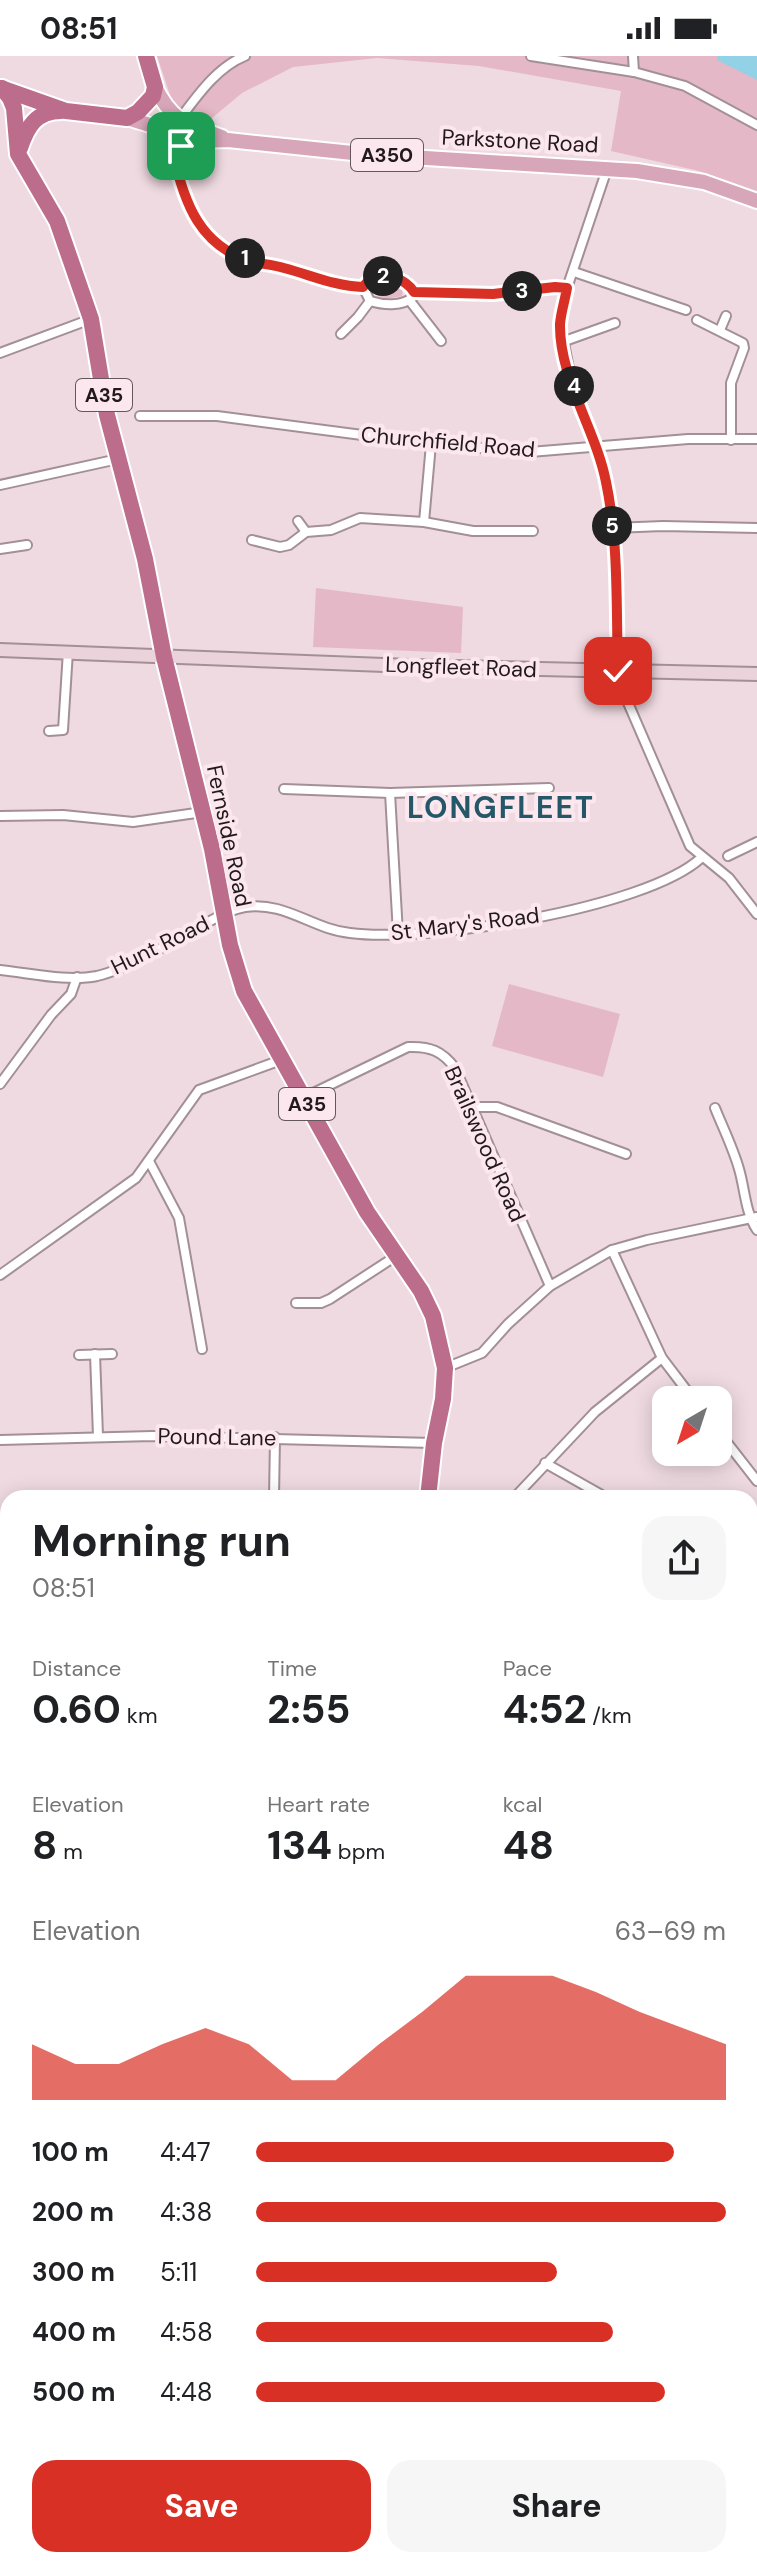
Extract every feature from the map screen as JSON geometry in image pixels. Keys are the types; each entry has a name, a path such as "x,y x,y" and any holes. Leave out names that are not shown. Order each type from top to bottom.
{"highway":[{"path":"127,118 138,112 152,94 146,56"},
{"name":"Parkstone Road","path":"1,88 66,111 127,118"},
{"name":"Fernside Road","path":"1,88 14,108 18,154 57,221 91,319 118,459 143,551 164,657 244,991 367,1212 421,1291 433,1316 445,1368 429,1490"},
{"name":"A35","path":"18,154 33,119 54,111 66,111"}],"main road":[{"path":"152,94 179,120"},
{"name":"Parkstone Road","path":"127,118 191,139 362,154 607,168 704,182 757,201"},
{"name":"Parkstone Road","path":"179,120 228,140"},
{"name":"Longfleet Road","path":"0,650 757,674"}],"street":[{"path":"179,120 197,95 236,60 245,56"},
{"path":"531,56 634,72 685,86 757,125"},
{"path":"633,56 634,72"},
{"path":"191,139 173,153 180,185 198,225 220,248 252,261 285,268 324,282 363,287"},
{"path":"607,168 567,288 560,323 578,401 598,448 606,479 618,584 619,682 685,837 701,858 729,878 757,914"},
{"path":"574,272 686,310"},
{"path":"363,287 371,278 393,277 407,282 412,296 441,341"},
{"path":"363,287 370,301 381,304 412,296 567,288"},
{"path":"341,334 370,301"},
{"path":"720,330 726,316"},
{"path":"0,353 91,319"},
{"path":"697,320 738,339 744,348 731,383 731,440"},
{"path":"562,342 615,323"},
{"name":"Churchfield Road","path":"140,416 217,416 431,444 530,452 688,439 757,439"},
{"path":"424,522 431,444"},
{"path":"0,485 118,459"},
{"path":"252,540 280,547 289,545 306,532 331,530 360,518 424,522 473,531 533,531"},
{"path":"298,521 306,532"},
{"path":"613,528 757,528"},
{"path":"0,549 27,545"},
{"path":"49,731 63,730 68,651"},
{"path":"284,789 390,793 549,788"},
{"path":"390,793 398,934"},
{"path":"0,816 63,815 133,822 203,812"},
{"path":"728,856 757,842"},
{"name":"St Mary's Road","path":"223,913 244,907 272,905 345,933 398,934 466,928 609,901 658,883 701,858"},
{"name":"Hunt Road","path":"0,970 96,976 116,969 223,913"},
{"path":"0,1084 51,1015 71,994 77,977"},
{"name":"Brailswood Road","path":"303,1098 408,1047 423,1046 447,1058 455,1068 550,1286"},
{"path":"0,1275 136,1178 199,1090 281,1060"},
{"path":"472,1107 497,1107 626,1154"},
{"path":"715,1108 738,1166 757,1230"},
{"path":"149,1161 179,1218 202,1349"},
{"path":"445,1368 482,1353 508,1324 550,1286 612,1250 753,1218"},
{"path":"612,1250 662,1358 683,1386"},
{"path":"296,1303 321,1303 330,1299 396,1256"},
{"path":"95,1354 98,1436"},
{"path":"79,1355 112,1354"},
{"path":"521,1490 595,1412 662,1358"},
{"name":"Pound Lane","path":"1,1443 98,1436 275,1437 434,1443"},
{"path":"274,1490 275,1437"},
{"path":"732,1449 757,1481"},
{"path":"545,1463 593,1490"}],"shaded area":[{"path":"157,56 757,56 757,191 699,171 611,151 621,91 479,66 377,58 293,67 242,93 206,123 175,110"},
{"path":"387,281 403,287 402,296 387,299 376,295 375,285"},
{"path":"316,588 463,607 461,653 313,647"},
{"path":"509,984 620,1014 603,1077 492,1046"}],"water":[{"path":"717,56 757,56 757,80 717,60"}],"district":[{"name":"LONGFLEET","path":"501,807"}],"route":[{"path":"181,146 173,153 180,185 198,225 220,248 252,261 349,286 363,287 371,278 393,277 407,282 414,292 493,294 567,288 560,323 562,342 578,401 598,448 611,506 618,584 618,671"}]}
